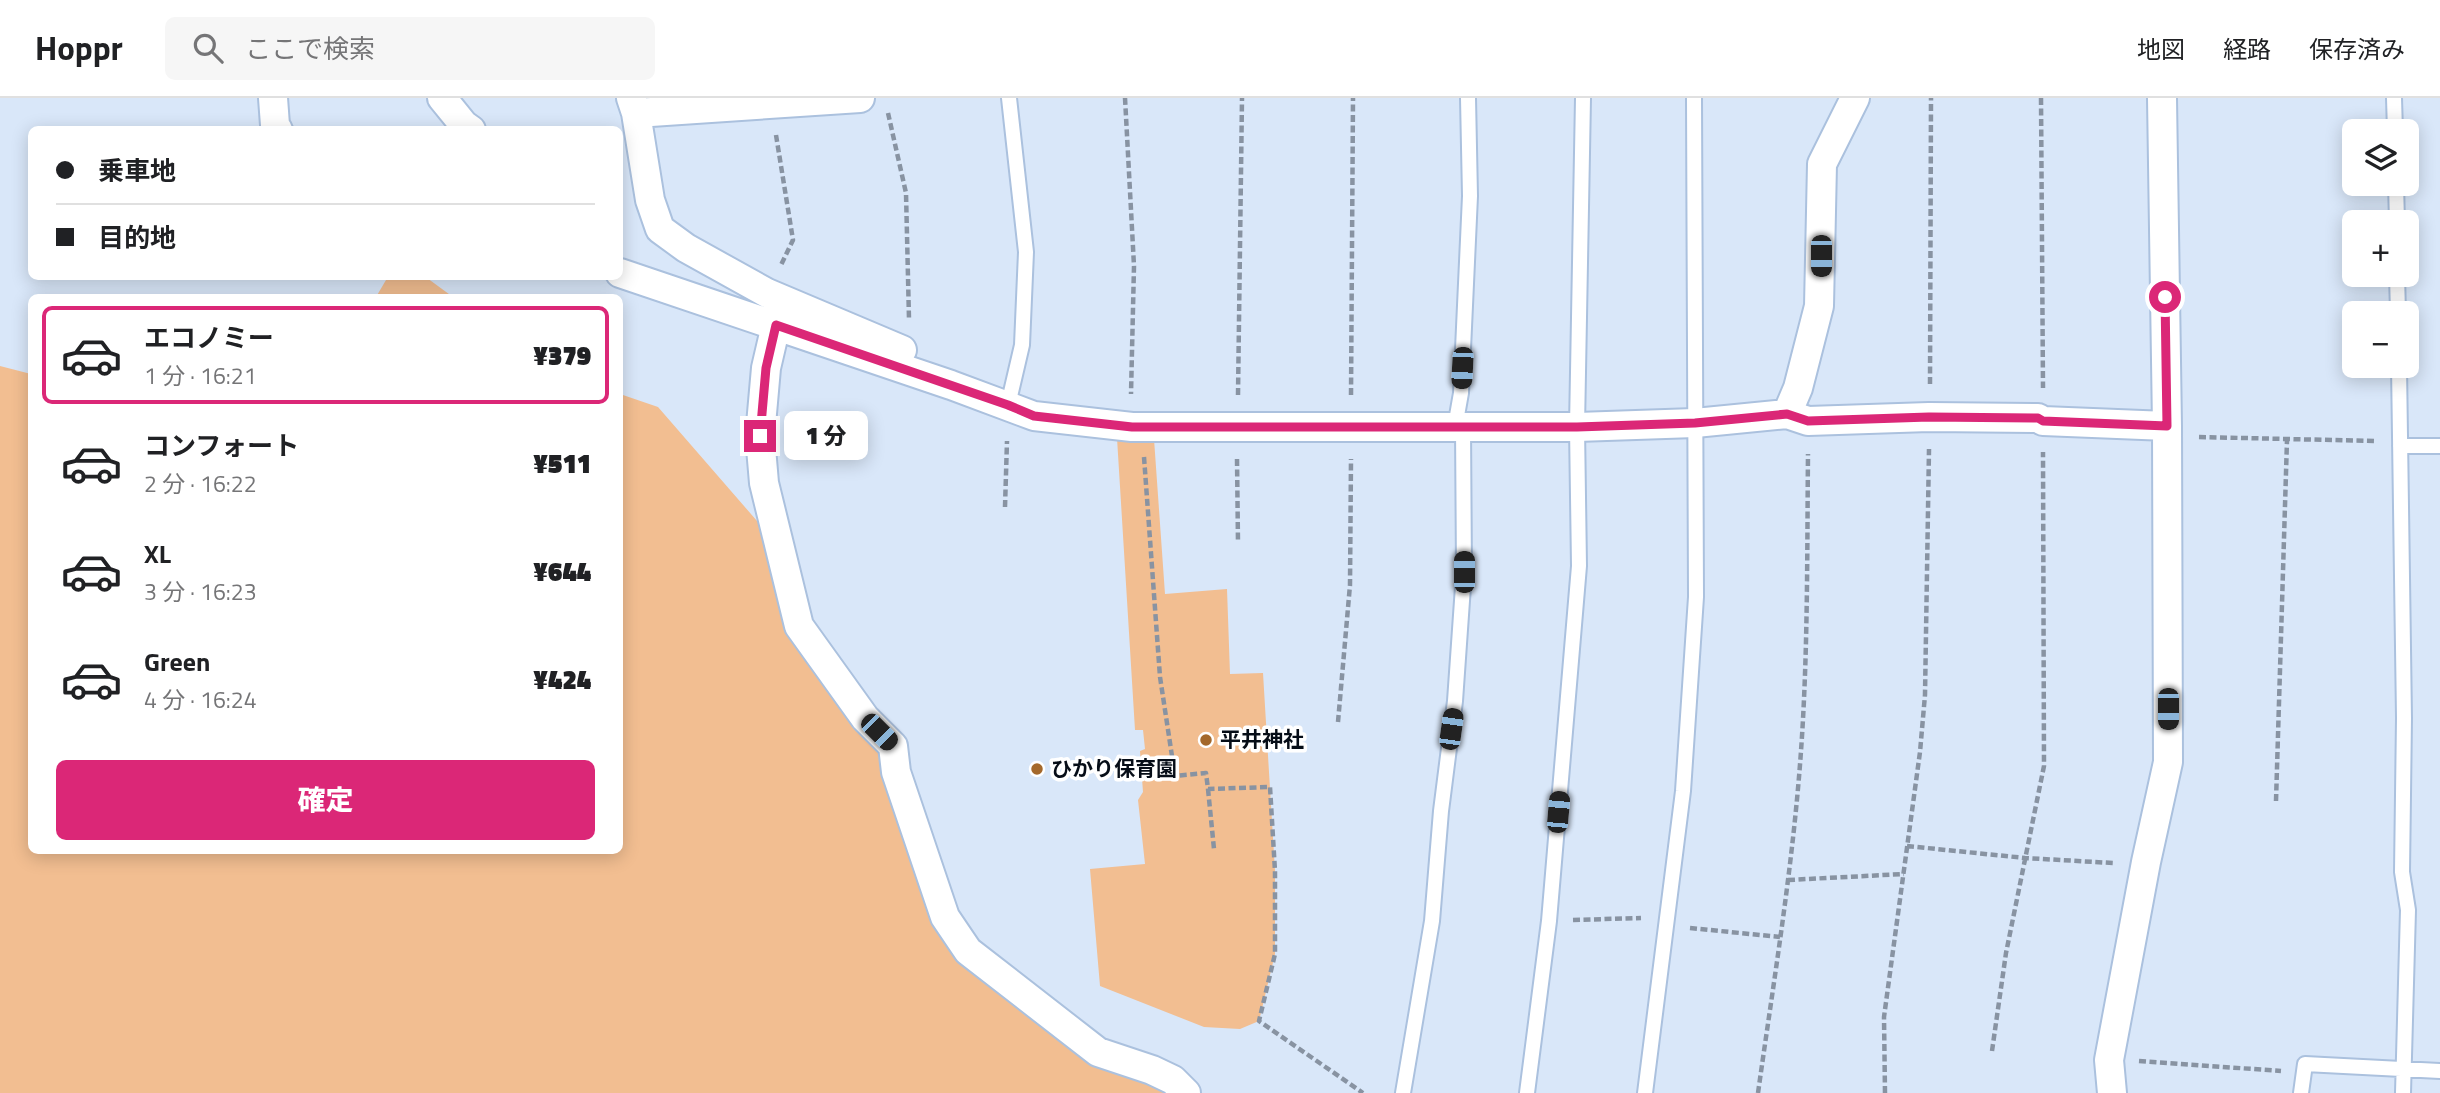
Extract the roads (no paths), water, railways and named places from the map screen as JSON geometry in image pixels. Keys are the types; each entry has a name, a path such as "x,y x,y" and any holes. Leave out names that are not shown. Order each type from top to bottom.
{"street":[{"path":"273,98 276,126"},
{"path":"442,98 465,126"},
{"path":"860,98 771,104 633,106 650,200 660,229 686,248 767,293 954,370 951,385"},
{"path":"1797,418 1798,388 1819,306 1822,164 1855,98"},
{"path":"2112,1093 2109,1060 2146,862 2168,762 2162,98"},
{"path":"623,273 1034,416 1142,427 1577,427 1797,418 2038,418 2043,421 2167,431"},
{"path":"776,325 766,368 760,436 764,483 799,626 865,718 893,746 896,772 945,917 968,951 1098,1052 1152,1070 1173,1080 1186,1093"}],"lane":[{"path":"1008,405 1022,345 1027,252 1009,98"},
{"path":"1403,1093 1432,921 1440,811 1455,701 1464,572 1459,427 1470,196 1468,98"},
{"path":"1527,1093 1549,921 1579,566 1577,427 1583,98"},
{"path":"1644,1093 1683,791 1696,597 1694,98"},
{"path":"2395,98 2395,119"},
{"path":"2399,378 2404,718 2402,872 2407,910 2403,1093"},
{"path":"2400,443 2440,446"},
{"path":"2301,1093 2305,1064 2440,1070"}],"place":[{"name":"平井神社","path":"1206,740"},
{"name":"ひかり保育園","path":"1037,769"}]}
